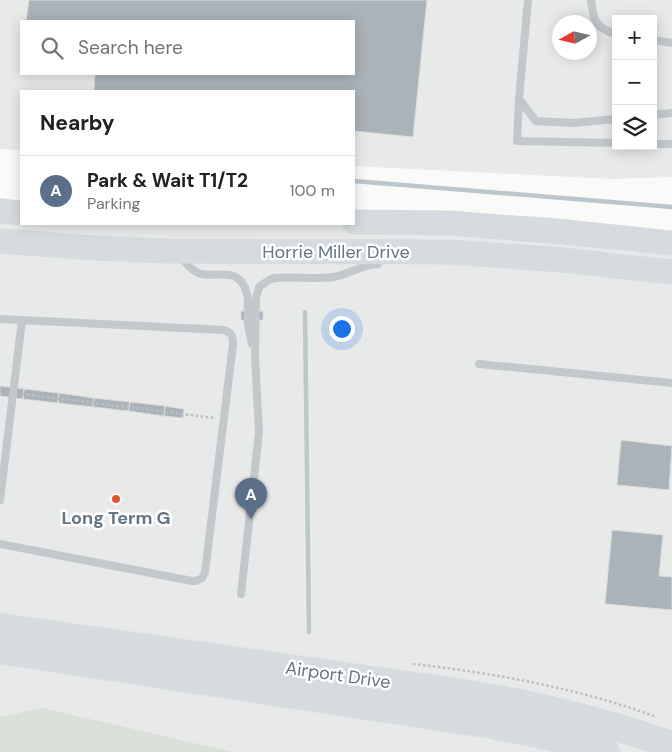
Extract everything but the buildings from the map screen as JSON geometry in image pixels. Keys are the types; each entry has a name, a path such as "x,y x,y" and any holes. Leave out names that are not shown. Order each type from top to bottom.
{"highway":[{"name":"Airport Drive","path":"0,627 510,700 580,716 672,745"},
{"name":"Airport Drive","path":"0,650 492,725 547,736 606,752"}],"main road":[{"path":"0,211 20,213"},
{"name":"Horrie Miller Drive","path":"355,222 448,223 672,243"},
{"name":"Horrie Miller Drive","path":"3,243 166,251 431,252 562,260 672,272"}],"lane":[{"path":"528,0 517,141 612,143"},
{"path":"591,0 592,12 598,25 606,32 612,33"},
{"path":"657,41 672,43"},
{"path":"519,100 536,121 573,123 612,119"},
{"path":"657,115 672,113"},
{"path":"657,144 672,144"},
{"path":"166,251 178,256 195,272 206,274 225,273 239,279 248,296 248,324 255,356"},
{"path":"404,261 431,252"},
{"path":"244,287 253,290 274,278 333,278 343,276 370,264 384,264"},
{"path":"241,594 259,432 255,356 256,298 260,287"},
{"path":"0,318 215,330 228,332 233,338 205,572 202,578 192,581 0,544"},
{"path":"0,500 22,320"},
{"path":"479,364 672,383"}],"path":[{"path":"13,392 224,419"}],"shaded area":[{"path":"0,0 672,0 672,177 611,179 355,166 355,90 20,90 20,150 0,149"},
{"path":"0,202 20,225 355,225 382,211 547,217 672,231 672,752 0,752"},
{"path":"42,708 232,752 0,752 0,717"}],"waterway":[{"path":"355,181 672,207"},
{"path":"305,312 309,632"}],"place":[{"name":"Long Term G","path":"116,499"},
{"name":"Park & Wait T1/T2","path":"251,519"}]}
